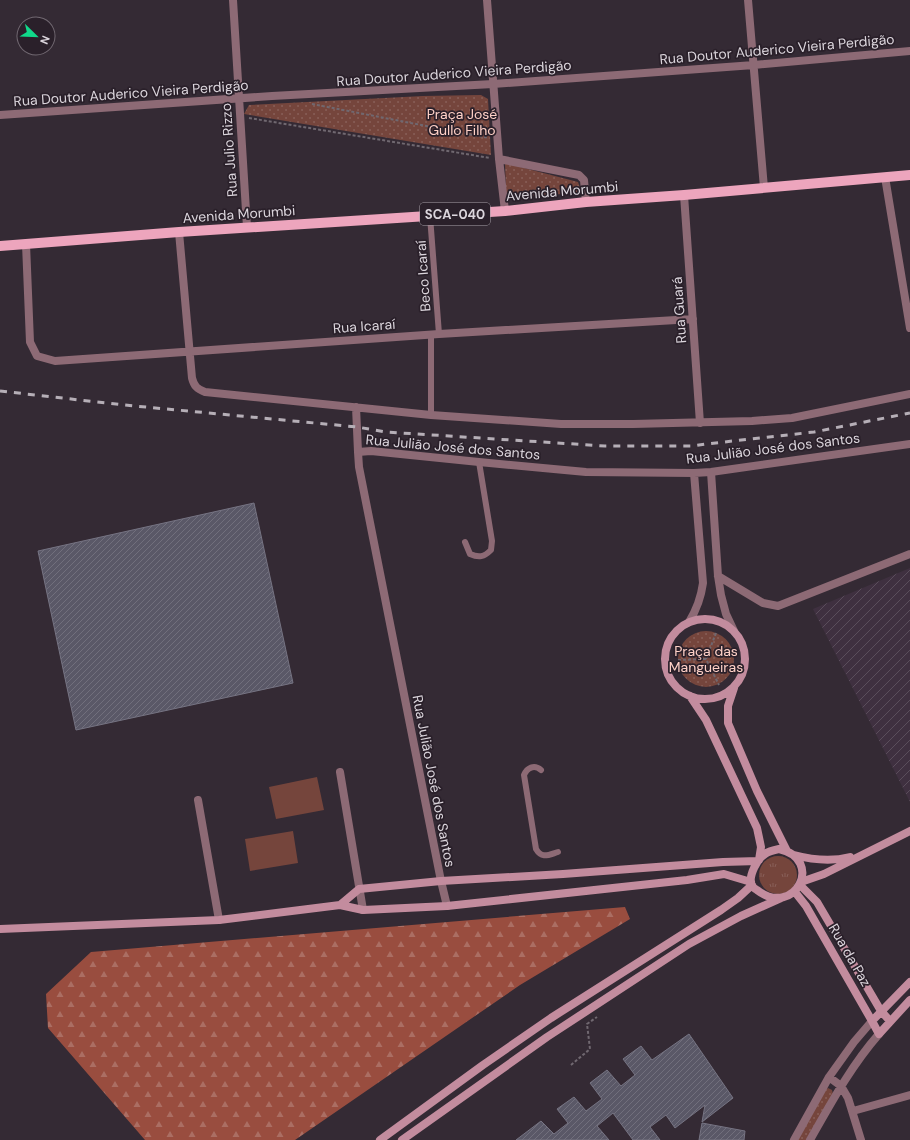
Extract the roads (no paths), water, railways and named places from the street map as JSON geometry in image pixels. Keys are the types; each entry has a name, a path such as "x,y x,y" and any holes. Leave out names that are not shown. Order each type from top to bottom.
{"main road":[{"name":"Avenida Morumbi","path":"0,246 247,227 505,211 586,202 910,175"}],"street":[{"name":"Rua Julio Rizzo","path":"233,0 247,227"},
{"path":"488,0 499,159 505,211"},
{"path":"748,0 764,188"},
{"name":"Rua Doutor Auderico Vieira Perdigão","path":"0,115 493,84 754,65 910,51"},
{"path":"499,159 579,175 584,180 586,202"},
{"path":"885,177 910,328"},
{"name":"Rua Guará","path":"684,195 700,423"},
{"path":"179,232 192,378 194,385 198,389 205,392 431,414 561,424 700,423 792,418 910,394"},
{"name":"Rua Icaraí","path":"26,244 30,342 37,356 55,361 435,334 693,320"},
{"path":"900,273 910,273"},
{"path":"356,407 358,452"},
{"name":"Rua Julião José dos Santos","path":"447,906 359,467 358,452 371,451 586,472 694,473 711,472 910,444"},
{"path":"711,472 718,576 721,595 726,614 734,631 743,644 746,656 744,670 730,698 728,723 757,791 790,853 799,860 803,875 799,886"},
{"path":"689,622 701,597 703,584 694,473"},
{"path":"718,576 763,603 778,606 910,554"},
{"path":"734,631 726,623 713,618 700,618 689,622 676,630 669,640 665,653 665,667 670,679 679,690 690,696 703,699 717,697 728,692 738,682"},
{"path":"380,1140 483,1065 551,1018 721,910 738,898 751,884 752,875 761,847 757,828 706,720 690,696"},
{"path":"340,772 363,910"},
{"path":"198,800 219,920"},
{"path":"402,1140 547,1037 689,944 741,916 780,898 788,896 799,886 910,831"},
{"path":"340,905 359,889 441,881 570,874 758,860 771,850 779,849 810,859 844,859 861,854"},
{"path":"0,929 219,920 340,905 363,910 447,906 680,881 724,874 751,884 765,895 772,898 780,898"},
{"name":"Rua da Paz","path":"799,886 817,902 881,1011 890,1021"},
{"name":"Rua da Paz","path":"799,886 806,906 879,1034"},
{"path":"794,1140 830,1077 854,1042 872,1020 910,982"},
{"path":"810,1140 841,1086 866,1049 910,1000"},
{"path":"830,1077 841,1086 848,1098 861,1140"},
{"path":"853,1111 910,1095"}],"lane":[{"name":"Beco Icaraí","path":"430,216 435,334 431,414"},
{"path":"465,542 470,554 476,557 485,556 491,550 492,541 479,462"},
{"path":"541,770 537,766 533,766 524,775 536,849 539,854 543,856 558,852"}],"railway":[{"path":"0,391 124,405 357,427 386,432 605,446 693,446 814,432 910,413"}],"park label":[{"name":"Praça José Gullo Filho","path":"462,122"},
{"name":"Praça das Mangueiras","path":"706,660"}]}
